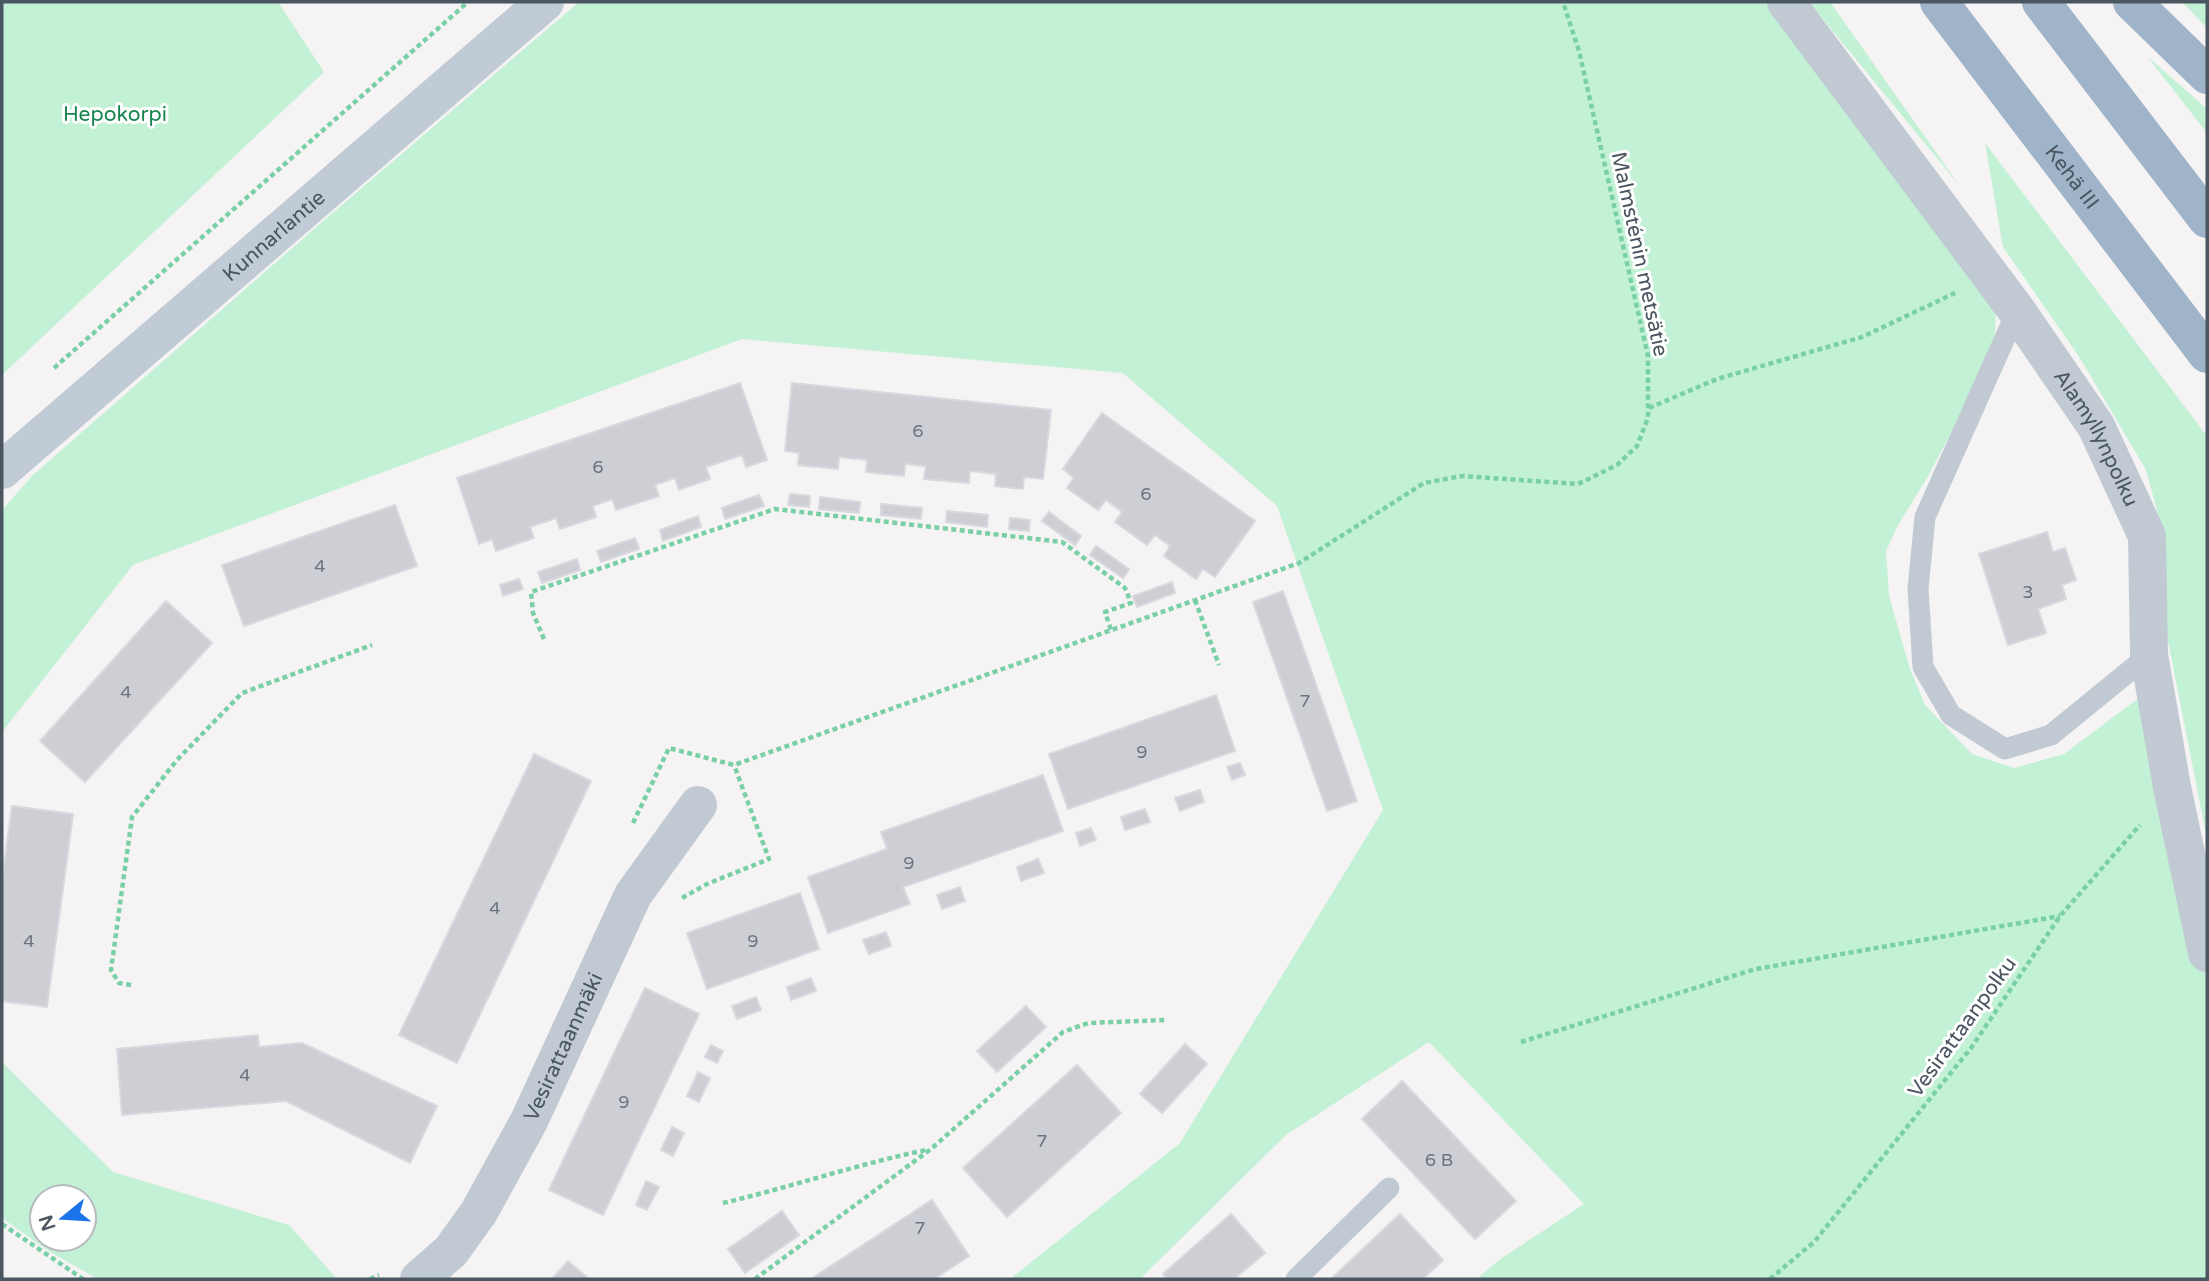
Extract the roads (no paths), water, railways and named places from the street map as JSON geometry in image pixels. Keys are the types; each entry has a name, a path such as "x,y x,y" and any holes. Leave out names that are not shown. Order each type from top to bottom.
{"highway":[{"name":"Kehä III","path":"1939,2 2207,354"},
{"path":"2041,2 2207,219"},
{"path":"2133,2 2207,75"}],"main road":[{"name":"Kunnarlantie","path":"2,470 545,2"}],"street":[{"name":"Alamyllynpolku","path":"1786,2 1992,276 2096,426 2147,537 2149,655 2172,787 2207,953"},
{"name":"Vesirattaanmäki","path":"419,1279 451,1251 479,1212 529,1121 634,895 698,805"}],"lane":[{"path":"2017,311 1925,517 1918,589 1923,667 1951,715 2005,749 2051,735 2149,655"},
{"path":"1296,1279 1389,1188"}],"park label":[{"name":"Hepokorpi","path":"115,114"}]}
